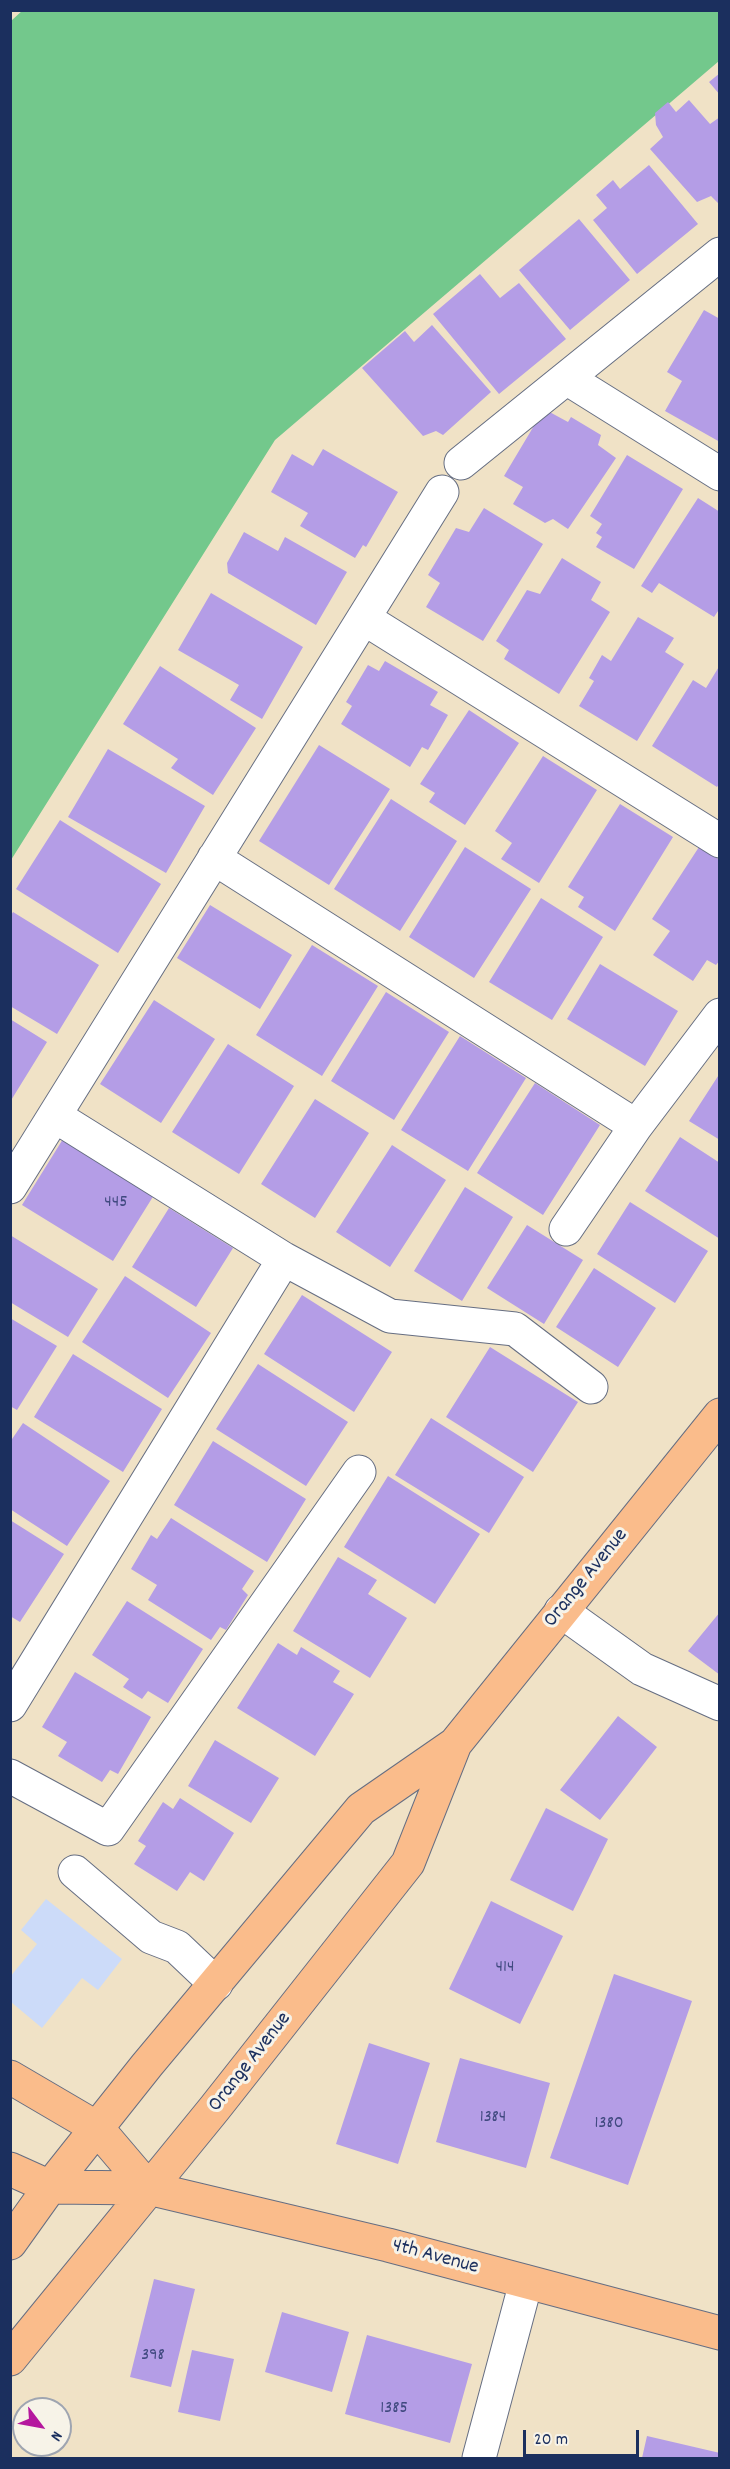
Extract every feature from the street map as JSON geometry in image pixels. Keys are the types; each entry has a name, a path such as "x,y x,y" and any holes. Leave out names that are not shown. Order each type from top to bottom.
{"main road":[{"name":"Orange Avenue","path":"10,2243 50,2187 97,2128 361,1809 455,1744 720,1415"},
{"name":"Orange Avenue","path":"10,2359 214,2109 408,1863 455,1744"},
{"path":"10,2077 97,2128 148,2188"},
{"name":"4th Avenue","path":"10,2169 50,2187 148,2188 720,2333"}],"lane":[{"path":"461,463 568,379 720,254"},
{"path":"568,379 720,474"},
{"path":"10,1187 442,492"},
{"path":"365,619 720,841"},
{"path":"214,858 636,1126"},
{"path":"566,1229 636,1126 720,1015"},
{"path":"55,1116 284,1259 390,1316 514,1329 591,1387"},
{"path":"10,1705 284,1259"},
{"path":"10,1776 108,1829 359,1472"},
{"path":"561,1611 642,1669 720,1704"},
{"path":"75,1872 151,1937 177,1947 216,1984"},
{"path":"479,2458 526,2282"}],"shaded area":[{"path":"46,1899 122,1959 98,1990 82,1978 42,2028 11,2002 10,1977 37,1944 21,1930"}],"green space":[{"path":"23,10 719,11 719,61 275,440 11,860 11,21"}],"building":[{"path":"720,73 720,95 709,82"},
{"path":"689,100 710,124 720,117 720,205 711,196 697,202 650,149 663,137 656,125 655,113 668,102 676,112"},
{"path":"649,165 698,224 637,274 593,220 607,208 596,195 613,180 620,189"},
{"path":"579,219 630,280 570,330 519,270"},
{"path":"480,274 500,298 519,283 566,339 499,394 433,314"},
{"path":"704,310 720,319 720,442 665,411 682,381 667,372"},
{"path":"432,325 491,392 443,435 436,431 423,436 362,368 405,331 414,342"},
{"path":"544,409 568,422 571,417 601,435 598,445 616,458 568,529 553,519 545,523 513,504 523,487 504,476"},
{"path":"323,449 398,492 366,547 363,545 355,558 300,526 308,513 271,492 292,454 313,466"},
{"path":"627,455 683,489 634,569 596,547 602,537 596,533 602,524 590,516"},
{"path":"698,498 720,512 720,608 714,617 659,583 652,593 641,586"},
{"path":"484,508 543,544 483,641 426,607 440,583 428,575 456,528 469,532"},
{"path":"244,532 278,551 285,537 347,572 316,625 228,573 227,563"},
{"path":"562,558 601,582 591,600 610,612 559,694 504,659 509,650 496,641 527,590 540,594"},
{"path":"211,593 303,647 262,719 230,700 239,685 178,650"},
{"path":"638,617 674,638 665,652 684,664 637,741 579,706 594,681 589,678 602,655 611,661"},
{"path":"385,661 438,692 430,705 448,715 428,750 422,747 410,767 341,724 352,706 346,702 368,665 379,671"},
{"path":"720,665 720,783 717,787 652,746 693,680 706,688"},
{"path":"160,666 256,728 213,795 171,768 178,759 123,724"},
{"path":"469,710 519,743 465,825 429,802 435,793 420,784"},
{"path":"319,745 390,789 329,885 259,841"},
{"path":"108,749 205,806 166,873 68,817"},
{"path":"543,756 597,790 539,883 501,859 512,843 495,831"},
{"path":"391,799 457,841 400,931 334,889"},
{"path":"620,804 673,837 615,931 578,907 584,897 568,887"},
{"path":"60,820 161,884 118,953 16,889"},
{"path":"465,847 531,889 474,978 409,937"},
{"path":"699,847 720,860 720,960 716,965 707,960 693,981 653,955 670,931 652,919"},
{"path":"541,898 603,937 552,1020 489,982"},
{"path":"210,905 292,955 260,1009 177,958"},
{"path":"13,912 99,965 57,1034 10,1006 10,917"},
{"path":"312,945 378,986 322,1076 256,1035"},
{"path":"600,964 678,1011 645,1066 567,1019"},
{"path":"386,992 449,1032 394,1120 331,1081"},
{"path":"154,1000 215,1039 161,1123 100,1084"},
{"path":"10,1019 47,1042 10,1102"},
{"path":"460,1036 526,1078 468,1171 401,1130"},
{"path":"228,1044 294,1086 239,1174 172,1132"},
{"path":"720,1073 720,1140 689,1121"},
{"path":"535,1083 600,1125 543,1215 477,1173"},
{"path":"315,1099 369,1133 315,1218 261,1184"},
{"path":"680,1137 720,1163 720,1239 645,1191"},
{"path":"63,1139 154,1195 113,1261 22,1205"},
{"path":"392,1145 446,1180 390,1267 336,1232"},
{"path":"465,1187 513,1217 462,1301 414,1271"},
{"path":"630,1202 708,1251 675,1303 597,1254"},
{"path":"169,1208 233,1248 196,1307 132,1267"},
{"path":"527,1225 583,1260 544,1324 487,1288"},
{"path":"10,1235 98,1289 68,1337 10,1302"},
{"path":"594,1268 656,1308 618,1367 556,1327"},
{"path":"125,1276 211,1333 168,1398 82,1342"},
{"path":"302,1295 392,1352 354,1412 264,1354"},
{"path":"10,1318 57,1346 17,1410 10,1406"},
{"path":"490,1347 578,1402 533,1472 446,1417"},
{"path":"73,1354 162,1409 123,1472 34,1417"},
{"path":"258,1364 348,1422 306,1486 216,1429"},
{"path":"431,1418 524,1477 489,1533 395,1475"},
{"path":"23,1423 110,1481 67,1546 10,1509 10,1442"},
{"path":"213,1441 306,1499 267,1562 174,1505"},
{"path":"388,1476 480,1534 435,1604 344,1547"},
{"path":"171,1518 254,1571 242,1589 248,1595 226,1630 220,1627 211,1640 148,1600 157,1585 131,1569 151,1535 157,1539"},
{"path":"10,1520 64,1554 20,1622 10,1616"},
{"path":"338,1557 377,1580 368,1594 407,1618 370,1678 293,1631"},
{"path":"127,1601 203,1649 168,1703 148,1691 142,1699 123,1687 129,1679 92,1655"},
{"path":"720,1612 720,1675 688,1651"},
{"path":"278,1643 297,1655 301,1647 340,1671 333,1682 354,1694 315,1756 237,1708"},
{"path":"75,1672 151,1717 118,1774 110,1770 102,1782 58,1756 67,1742 42,1727"},
{"path":"618,1716 657,1747 600,1820 560,1790"},
{"path":"215,1740 279,1778 251,1823 188,1786"},
{"path":"180,1798 234,1833 204,1881 190,1872 177,1891 134,1864 146,1846 138,1841 163,1802 173,1809"},
{"path":"546,1808 608,1839 573,1911 510,1880"},
{"path":"491,1901 563,1936 520,2024 449,1989"},
{"path":"614,1974 692,2001 628,2185 550,2158"},
{"path":"369,2043 430,2063 398,2164 336,2144"},
{"path":"460,2058 550,2083 526,2168 436,2142"},
{"path":"154,2279 195,2289 171,2387 130,2377"},
{"path":"282,2312 349,2332 332,2392 265,2372"},
{"path":"367,2335 472,2364 450,2443 345,2414"},
{"path":"192,2350 234,2359 220,2421 178,2412"},
{"path":"647,2436 720,2453 720,2458 642,2458"}]}
